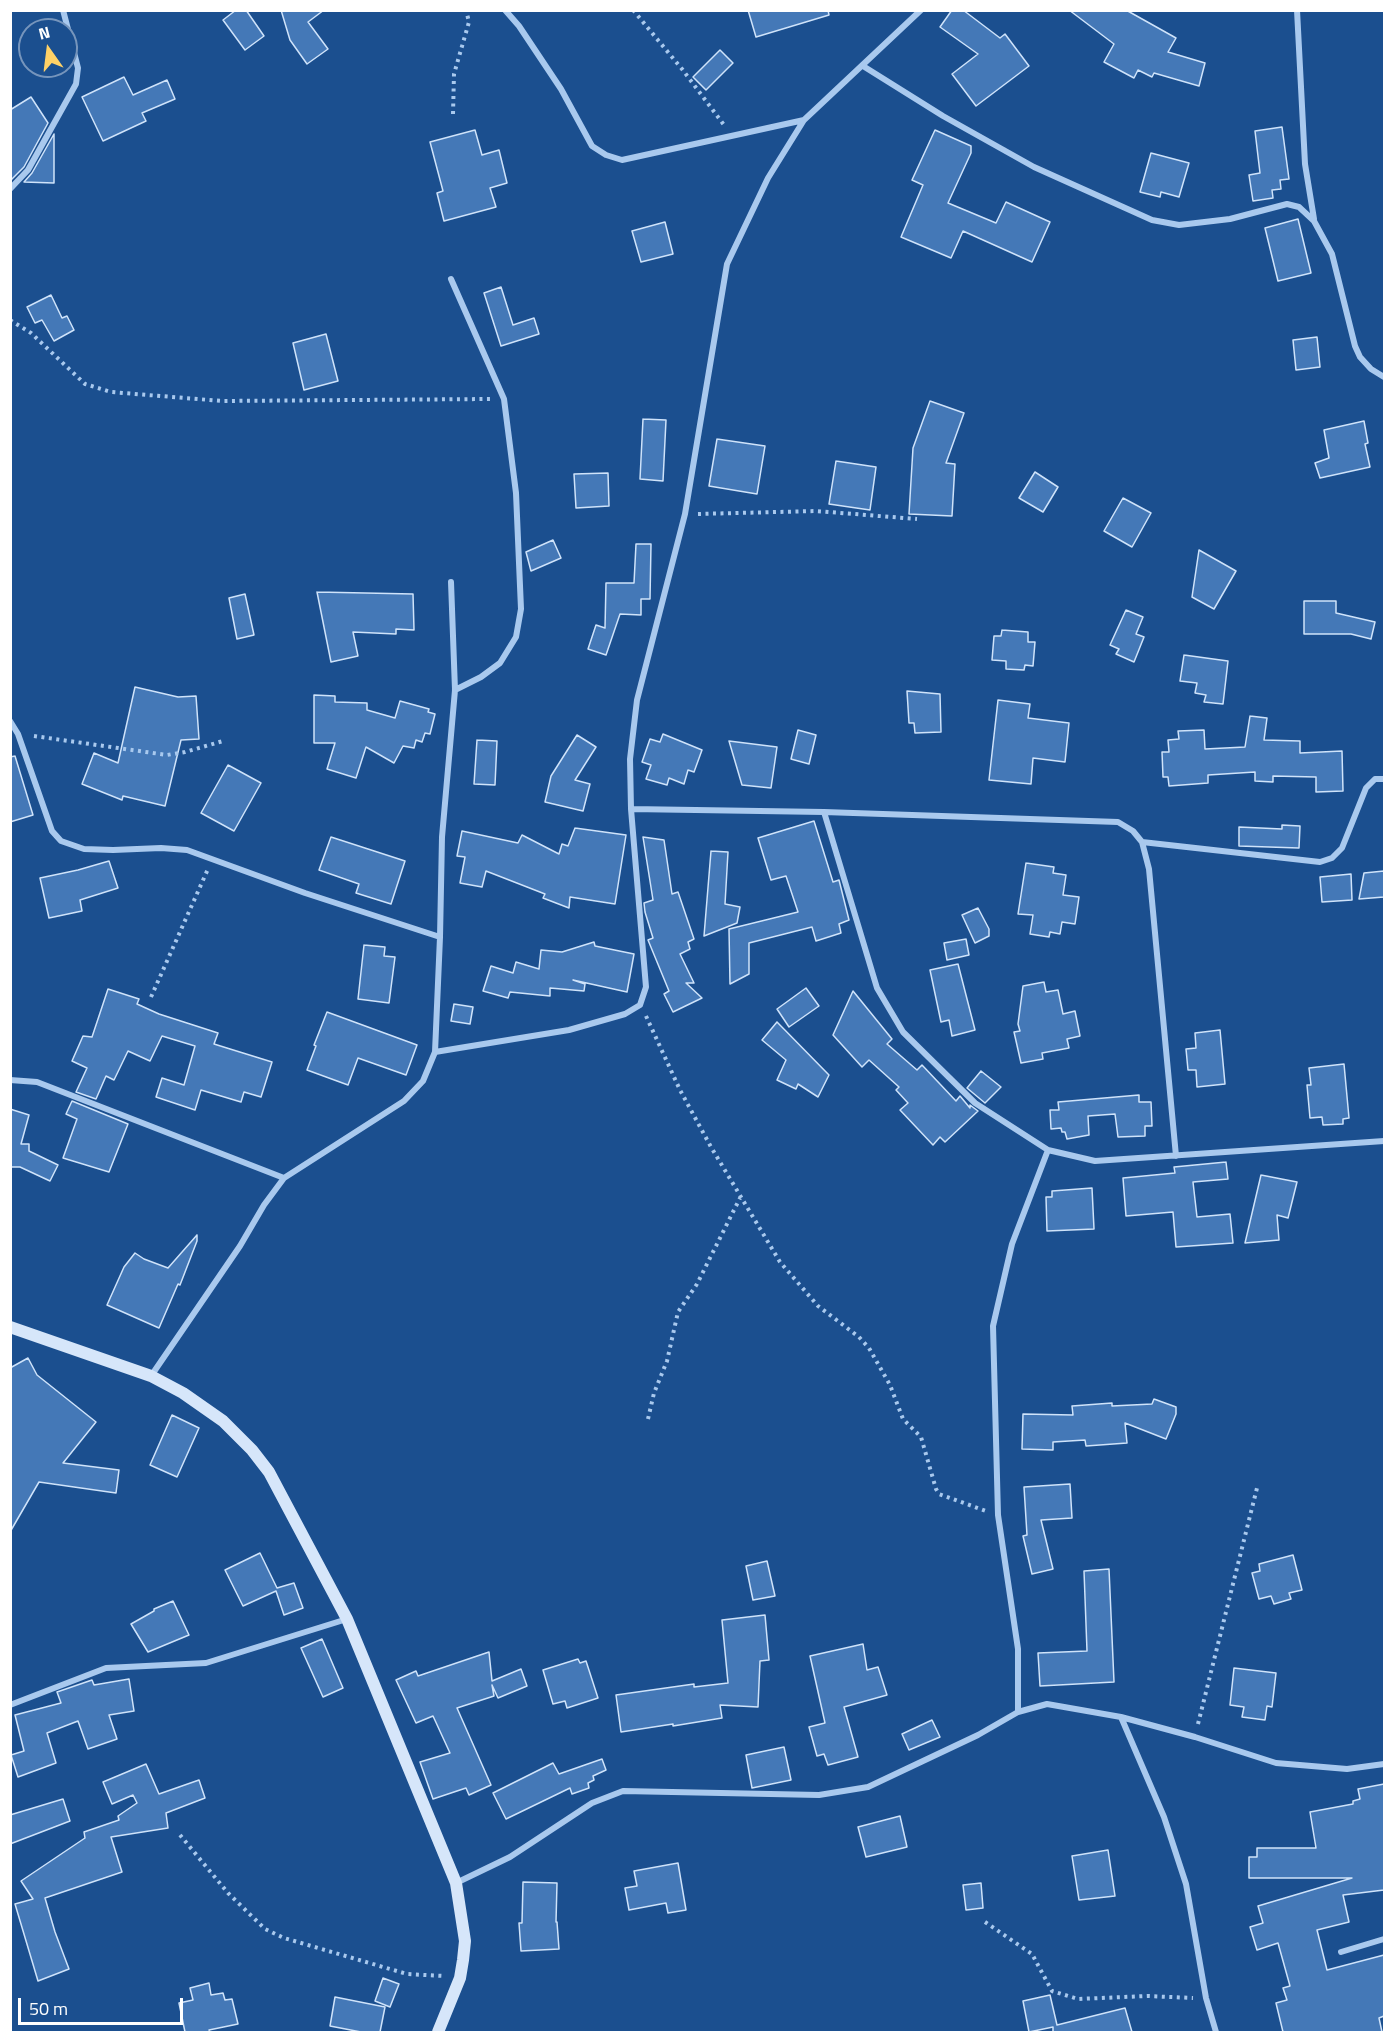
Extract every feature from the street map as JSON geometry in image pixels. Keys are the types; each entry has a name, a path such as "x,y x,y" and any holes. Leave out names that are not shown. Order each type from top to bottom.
{"street":[{"path":"10,189 28,170 76,84 78,68 63,10"},
{"path":"505,10 519,26 561,89 592,146 606,155 622,160 804,120"},
{"path":"435,1052 568,1030 625,1014 640,1005 646,987 631,809 630,759 638,700 685,514 726,264 768,178 804,120 921,10"},
{"path":"1297,10 1305,164 1314,221"},
{"path":"863,66 943,116 1035,167 1152,220 1179,225 1230,219 1287,204 1299,207 1314,221 1332,254 1355,346 1360,357 1371,369 1384,377"},
{"path":"451,279 504,399 516,493 521,609 516,637 500,663 481,677 455,690"},
{"path":"151,1376 240,1246 264,1205 284,1179 404,1101 423,1081 435,1052 442,837 455,690 451,582"},
{"path":"10,721 18,734 49,825 61,841 84,849 188,850 305,893 440,937"},
{"path":"1142,842 1320,862 1332,858 1342,848 1366,788 1375,779 1384,778"},
{"path":"631,809 824,812 1118,822 1133,831 1142,842 1149,869 1176,1156"},
{"path":"824,812 877,988 903,1032 975,1103 1048,1150 1095,1161 1384,1141"},
{"path":"10,1080 37,1082 284,1179"},
{"path":"1018,1712 1018,1649 998,1515 993,1326 1012,1244 1048,1150"},
{"path":"10,1327 151,1376 183,1393 223,1421 252,1450 269,1472 347,1619 456,1883 465,1941 460,1978 438,2032"},
{"path":"10,1705 106,1668 206,1663 347,1619"},
{"path":"456,1883 510,1857 592,1803 623,1791 819,1795 868,1787 978,1735 1018,1712 1047,1704 1121,1717 1195,1737 1276,1763 1347,1769 1384,1764"},
{"path":"1121,1717 1164,1817 1186,1884 1206,1998 1216,2032"},
{"path":"1341,1952 1384,1939"}],"path":[{"path":"453,114 454,74 469,22 466,10"},
{"path":"633,10 732,135"},
{"path":"10,320 31,333 85,384 111,392 222,400 504,399"},
{"path":"685,514 816,511 917,519"},
{"path":"18,734 167,755 223,741"},
{"path":"151,998 213,858"},
{"path":"640,1005 680,1090 740,1197 780,1262 818,1306 860,1337 870,1348 890,1385 903,1419 921,1437 939,1494 998,1515"},
{"path":"648,1419 654,1393 667,1361 678,1312 697,1284 740,1197"},
{"path":"1195,1737 1257,1488"},
{"path":"180,1835 228,1893 265,1929 284,1938 407,1974 460,1978"},
{"path":"985,1922 1032,1954 1052,1991 1078,1999 1147,1996 1206,1998"}],"building":[{"path":"236,10 246,10 264,36 245,50 223,20"},
{"path":"281,10 324,10 308,22 328,49 307,64 290,40"},
{"path":"748,10 828,10 829,15 756,37"},
{"path":"952,10 963,10 1000,38 1005,34 1029,66 976,106 952,74 978,54 940,27"},
{"path":"1069,10 1126,10 1176,38 1168,52 1205,63 1199,86 1154,73 1152,77 1138,70 1134,78 1104,62 1114,44"},
{"path":"720,50 733,63 706,90 693,77"},
{"path":"124,77 133,95 167,80 175,99 142,113 146,121 103,141 82,97"},
{"path":"31,97 48,123 24,167 10,181 10,110"},
{"path":"1282,127 1289,179 1280,180 1281,189 1272,190 1273,198 1253,201 1249,175 1260,173 1255,131"},
{"path":"475,130 482,155 499,150 507,183 490,188 496,207 444,221 437,193 443,191 430,142"},
{"path":"935,130 971,146 971,153 948,203 996,223 1006,202 1050,222 1032,262 963,231 951,258 901,237 923,185 912,180"},
{"path":"54,134 54,183 24,182 32,173"},
{"path":"1151,153 1189,163 1179,197 1161,192 1160,197 1140,192"},
{"path":"1298,219 1311,273 1278,281 1265,228"},
{"path":"665,222 673,254 641,262 632,231"},
{"path":"501,287 513,325 534,318 539,334 501,346 484,293"},
{"path":"51,295 62,318 67,316 74,330 54,341 42,320 35,323 27,307"},
{"path":"326,334 338,381 304,390 293,343"},
{"path":"1317,337 1320,367 1296,370 1293,340"},
{"path":"930,401 964,413 946,463 955,464 952,516 909,514 913,448"},
{"path":"643,419 666,420 663,481 640,479"},
{"path":"1364,421 1368,443 1365,444 1370,467 1320,478 1315,463 1329,458 1324,430"},
{"path":"717,439 765,446 757,494 709,486"},
{"path":"836,461 876,467 870,510 829,504"},
{"path":"1035,472 1058,487 1043,512 1019,498"},
{"path":"608,473 609,506 576,508 574,474"},
{"path":"1123,498 1151,513 1132,547 1104,531"},
{"path":"553,540 561,558 531,571 526,552"},
{"path":"636,544 651,544 650,599 641,599 641,615 620,614 606,655 588,649 596,625 605,628 606,583 634,583"},
{"path":"1199,550 1236,571 1214,609 1192,597"},
{"path":"317,592 413,594 414,630 396,629 396,634 353,632 358,656 331,662"},
{"path":"245,594 254,635 237,639 229,598"},
{"path":"1304,601 1336,601 1336,613 1375,622 1371,639 1351,634 1304,634"},
{"path":"1126,610 1143,617 1136,634 1144,637 1134,662 1116,654 1119,649 1110,645"},
{"path":"1002,630 1028,632 1028,642 1035,642 1033,666 1025,665 1024,670 1006,669 1006,661 992,660 994,636 1001,636"},
{"path":"1184,655 1228,661 1223,704 1204,702 1206,695 1195,693 1197,683 1180,681"},
{"path":"135,687 178,697 196,696 199,739 181,740 165,806 123,796 122,800 82,784 94,753 118,763"},
{"path":"907,691 940,694 941,732 915,733 914,723 909,723"},
{"path":"314,695 335,696 335,702 367,703 367,710 395,718 400,701 429,709 428,712 435,714 430,734 425,733 422,742 416,740 414,748 403,746 394,763 366,747 356,778 327,769 335,743 314,743"},
{"path":"998,700 1030,704 1028,718 1069,723 1065,762 1033,758 1031,784 989,780"},
{"path":"1250,716 1267,718 1264,740 1300,741 1300,753 1342,751 1343,791 1316,792 1316,777 1273,776 1273,782 1255,781 1255,772 1208,775 1208,783 1169,786 1168,777 1163,777 1162,752 1169,752 1168,740 1179,739 1178,731 1204,730 1205,749 1245,747"},
{"path":"798,730 816,735 809,764 791,759"},
{"path":"663,734 702,750 694,772 688,770 684,784 669,778 667,785 646,779 651,765 642,762 650,739 660,742"},
{"path":"577,735 596,747 575,780 590,784 583,811 545,802 551,776"},
{"path":"477,740 497,741 495,785 474,784"},
{"path":"729,741 777,747 771,788 742,785"},
{"path":"15,756 33,815 10,822 10,757"},
{"path":"228,765 261,783 234,831 201,813"},
{"path":"814,821 833,882 839,880 849,920 839,924 841,933 816,941 812,927 749,943 749,974 730,984 729,929 798,912 786,876 771,880 758,838"},
{"path":"1282,825 1300,826 1299,848 1239,846 1239,827 1282,829"},
{"path":"575,828 626,835 615,904 570,897 569,908 543,898 545,894 486,871 482,887 460,883 465,857 457,856 462,831 518,843 522,835 559,854 562,844 568,846"},
{"path":"331,837 405,861 391,904 356,893 359,884 319,870"},
{"path":"643,837 664,840 672,894 678,892 694,939 688,942 690,949 680,954 694,983 686,983 702,998 673,1012 664,994 669,991 648,940 653,938 644,903 653,900"},
{"path":"711,851 728,852 725,904 740,907 737,923 704,936"},
{"path":"109,861 118,888 80,900 82,911 49,918 40,878"},
{"path":"1026,863 1054,867 1053,873 1066,875 1063,895 1079,897 1075,924 1062,922 1060,934 1050,932 1049,937 1030,934 1033,915 1018,914"},
{"path":"1384,871 1384,897 1359,899 1364,873"},
{"path":"1351,874 1352,900 1322,902 1320,877"},
{"path":"978,908 989,929 989,936 975,943 962,915"},
{"path":"966,939 969,955 947,960 944,943"},
{"path":"594,942 595,946 634,954 627,992 573,980 585,984 584,991 550,988 550,996 510,992 508,998 483,991 491,966 513,973 516,962 539,969 541,950 562,952"},
{"path":"364,945 385,947 384,956 395,957 389,1003 358,999"},
{"path":"958,964 975,1030 952,1036 949,1020 941,1022 930,970"},
{"path":"1044,982 1046,992 1058,990 1063,1014 1075,1011 1080,1036 1067,1039 1069,1048 1042,1053 1043,1059 1021,1063 1014,1032 1020,1031 1018,1024 1023,986"},
{"path":"806,988 819,1006 789,1027 777,1009"},
{"path":"108,989 139,999 137,1004 159,1014 218,1033 214,1044 272,1062 261,1097 244,1092 241,1102 201,1090 195,1110 156,1097 162,1078 184,1085 195,1046 162,1036 150,1061 128,1051 114,1080 106,1076 96,1099 76,1092 87,1068 72,1061 83,1036 92,1037"},
{"path":"853,991 892,1039 887,1044 917,1070 922,1065 956,1101 960,1096 970,1108 970,1105 978,1111 945,1142 940,1137 933,1145 900,1110 908,1103 896,1090 899,1087 869,1060 862,1067 833,1035"},
{"path":"454,1004 473,1007 470,1024 451,1021"},
{"path":"327,1012 417,1045 406,1075 358,1058 348,1085 307,1070"},
{"path":"777,1022 829,1075 818,1097 798,1084 796,1089 777,1080 786,1060 762,1040"},
{"path":"1220,1030 1225,1084 1197,1087 1196,1070 1188,1070 1186,1049 1196,1048 1195,1033"},
{"path":"1344,1064 1349,1118 1343,1119 1343,1124 1323,1125 1322,1117 1310,1118 1307,1085 1311,1085 1309,1068"},
{"path":"981,1071 1001,1087 985,1103 967,1088"},
{"path":"1139,1095 1139,1102 1151,1102 1152,1126 1145,1126 1145,1136 1118,1137 1115,1114 1088,1116 1089,1135 1067,1139 1061,1128 1051,1129 1050,1110 1059,1110 1058,1102"},
{"path":"72,1101 128,1124 109,1172 63,1158 77,1119 66,1114"},
{"path":"10,1109 29,1115 21,1144 29,1144 29,1151 58,1165 50,1181 20,1167 10,1167"},
{"path":"1226,1162 1228,1179 1193,1182 1197,1217 1230,1214 1233,1243 1176,1247 1173,1212 1126,1216 1123,1178 1175,1173 1174,1167"},
{"path":"1261,1175 1297,1182 1288,1218 1277,1215 1279,1240 1245,1243"},
{"path":"1092,1188 1094,1229 1047,1231 1046,1197 1052,1197 1052,1191"},
{"path":"197,1235 197,1241 180,1285 178,1284 159,1328 107,1305 124,1267 135,1253 168,1268"},
{"path":"28,1358 37,1375 96,1422 63,1463 119,1470 116,1493 39,1482 10,1532 10,1368"},
{"path":"1154,1399 1176,1407 1176,1414 1166,1439 1125,1423 1127,1443 1086,1446 1085,1440 1053,1442 1053,1450 1022,1449 1023,1414 1073,1415 1072,1406 1112,1403 1112,1406 1152,1404"},
{"path":"172,1415 199,1428 177,1477 150,1465"},
{"path":"1070,1484 1072,1518 1041,1520 1053,1569 1032,1574 1023,1536 1027,1535 1024,1487"},
{"path":"260,1553 277,1588 294,1583 303,1608 284,1615 276,1591 243,1606 225,1570"},
{"path":"1293,1555 1302,1590 1289,1593 1291,1599 1274,1604 1271,1596 1259,1599 1252,1573 1260,1571 1259,1564"},
{"path":"767,1561 775,1596 753,1600 746,1566"},
{"path":"1109,1569 1114,1682 1040,1686 1038,1653 1087,1651 1084,1571"},
{"path":"173,1601 189,1635 148,1652 131,1624 154,1609"},
{"path":"765,1615 769,1660 760,1661 758,1707 720,1705 722,1718 621,1732 616,1695 694,1684 694,1687 728,1683 722,1620"},
{"path":"322,1639 343,1688 323,1697 301,1648"},
{"path":"863,1644 867,1670 878,1667 887,1695 844,1707 858,1757 828,1765 824,1754 817,1756 809,1727 825,1723 810,1656"},
{"path":"489,1652 492,1681 521,1669 527,1686 498,1698 492,1685 494,1696 457,1708 491,1785 469,1795 466,1788 433,1799 420,1762 450,1753 433,1716 416,1723 396,1680 416,1671 418,1676"},
{"path":"578,1659 580,1663 586,1661 598,1698 567,1708 565,1701 553,1704 543,1670"},
{"path":"1234,1668 1276,1673 1272,1707 1267,1706 1265,1720 1242,1717 1244,1707 1230,1705"},
{"path":"129,1679 134,1711 109,1715 117,1739 88,1749 78,1721 47,1733 56,1763 18,1777 11,1755 24,1751 15,1715 61,1703 57,1692 92,1680 94,1685"},
{"path":"932,1720 940,1737 909,1750 902,1734"},
{"path":"784,1747 791,1780 752,1788 746,1755"},
{"path":"602,1759 606,1770 593,1776 594,1780 588,1783 589,1788 572,1794 570,1788 506,1819 493,1793 553,1763 559,1774"},
{"path":"146,1764 159,1794 199,1780 205,1798 166,1813 168,1828 111,1837 122,1872 45,1898 69,1969 38,1981 15,1904 33,1899 21,1881 85,1838 84,1832 119,1820 118,1816 137,1803 133,1795 112,1804 103,1782"},
{"path":"1384,1784 1384,1890 1343,1895 1349,1922 1317,1930 1327,1970 1384,1955 1384,2016 1379,2018 1382,2032 1283,2032 1276,2003 1287,2000 1283,1988 1290,1986 1278,1943 1257,1950 1250,1927 1263,1923 1258,1906 1352,1878 1249,1878 1249,1857 1257,1857 1257,1848 1316,1848 1310,1812 1353,1804 1353,1801 1360,1799 1358,1789"},
{"path":"63,1799 70,1821 10,1844 10,1815"},
{"path":"900,1816 907,1847 866,1857 858,1827"},
{"path":"1108,1850 1115,1896 1079,1900 1072,1856"},
{"path":"678,1863 686,1910 668,1913 666,1903 629,1910 625,1888 637,1886 634,1871"},
{"path":"523,1882 557,1883 556,1922 559,1949 521,1951 519,1923 522,1923"},
{"path":"981,1883 983,1908 966,1910 963,1885"},
{"path":"383,1978 399,1984 390,2007 375,2001"},
{"path":"209,1983 211,1995 223,1993 225,2000 232,1999 238,2024 209,2030 210,2032 185,2032 179,2003 193,2000 190,1988"},
{"path":"1050,1995 1057,2025 1125,2008 1132,2032 1053,2032 1053,2027 1029,2032 1023,2001"},
{"path":"335,1997 385,2007 380,2032 361,2032 330,2026"}]}
